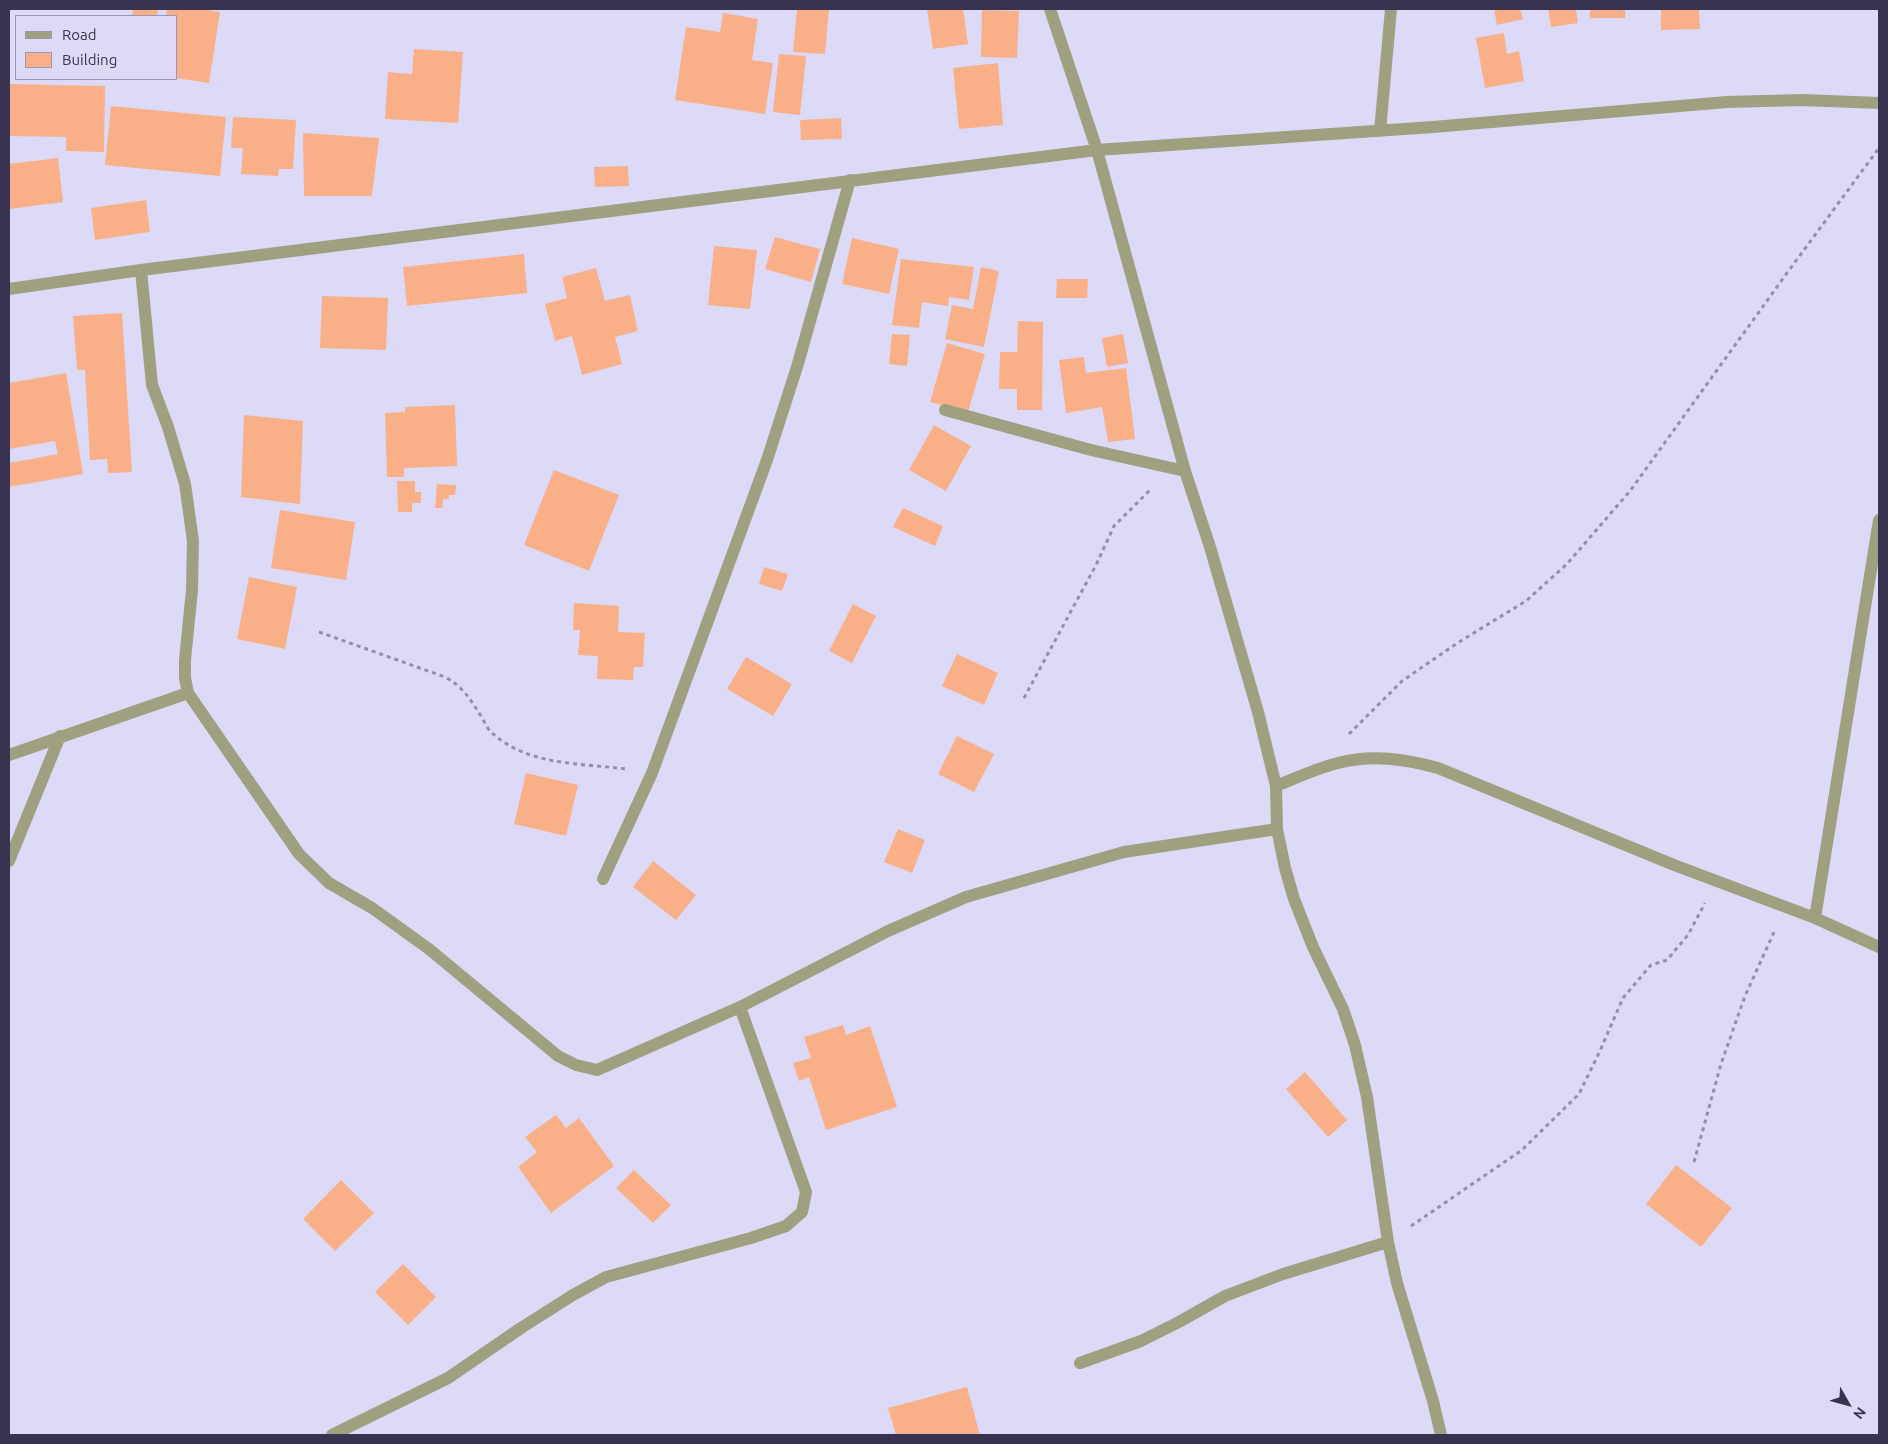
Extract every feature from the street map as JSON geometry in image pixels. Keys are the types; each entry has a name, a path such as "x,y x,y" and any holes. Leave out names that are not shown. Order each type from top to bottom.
{"street":[{"path":"1050,9 1097,150 1184,471 1210,547 1255,703 1276,786 1277,829 1294,899 1313,947 1343,1010 1355,1045 1367,1096 1388,1242 1397,1283 1433,1401 1441,1435"},
{"path":"1380,131 1391,9"},
{"path":"9,289 142,270 1097,150 1380,131 1727,102 1802,100 1879,103"},
{"path":"603,879 652,773 767,460 798,367 850,180"},
{"path":"142,270 152,385 168,427 185,484 193,541 192,590 185,660 185,678 188,693 299,854 328,883 372,908 429,949 558,1056 576,1065 597,1070 740,1007 888,931 966,897 1124,852 1277,829"},
{"path":"945,410 1091,450 1184,471"},
{"path":"1815,918 1879,520"},
{"path":"9,755 188,693"},
{"path":"9,861 60,736"},
{"path":"1276,786 1337,763 1358,759 1382,758 1412,761 1438,768 1717,881 1815,918 1879,947"},
{"path":"332,1435 448,1378 521,1328 606,1277 751,1238 786,1226 802,1212 806,1192 740,1007"},
{"path":"1080,1364 1141,1341 1225,1296 1283,1274 1388,1242"}],"path":[{"path":"1345,738 1402,681 1459,642 1526,601 1567,564 1630,491 1879,148"},
{"path":"1024,698 1096,565 1114,526 1138,504 1170,467"},
{"path":"319,632 445,677 458,684 466,693 490,731 509,746 531,756 545,760 652,773"},
{"path":"1388,1242 1522,1150 1579,1094 1600,1053 1623,998 1651,965 1668,960 1688,935 1717,881"},
{"path":"1694,1162 1721,1064 1745,996 1786,907"}],"building":[{"path":"133,9 158,9 157,15 132,15"},
{"path":"167,9 201,9 220,12 209,83 178,78 178,15 166,15"},
{"path":"797,9 829,9 825,54 793,52"},
{"path":"927,9 963,9 968,44 933,49"},
{"path":"1494,9 1520,9 1523,19 1497,25"},
{"path":"1548,9 1576,9 1578,23 1551,27"},
{"path":"1590,9 1625,9 1625,18 1590,18"},
{"path":"1661,9 1699,9 1700,29 1661,30"},
{"path":"982,10 1019,11 1017,58 981,57"},
{"path":"723,13 758,19 752,60 773,63 765,114 675,100 686,27 720,32"},
{"path":"1504,33 1507,54 1519,51 1524,81 1485,88 1476,38"},
{"path":"414,49 463,52 458,123 385,119 388,72 412,74"},
{"path":"779,54 806,56 800,115 773,112"},
{"path":"998,63 1003,125 959,129 953,68"},
{"path":"9,84 105,86 104,152 66,151 66,137 9,136"},
{"path":"111,106 226,117 220,176 105,165"},
{"path":"233,117 296,120 293,169 279,169 278,176 241,174 243,148 231,148"},
{"path":"841,118 842,139 801,140 800,120"},
{"path":"303,133 379,138 372,196 304,196"},
{"path":"58,158 63,202 9,209 9,164"},
{"path":"628,166 629,186 595,187 594,167"},
{"path":"146,200 150,232 95,240 91,208"},
{"path":"775,237 820,249 811,282 765,269"},
{"path":"852,238 899,249 889,294 842,284"},
{"path":"714,246 757,250 750,309 708,305"},
{"path":"524,254 527,293 407,306 403,267"},
{"path":"901,259 974,267 969,300 949,297 948,306 922,302 919,328 892,325"},
{"path":"981,267 999,271 984,347 945,339 952,305 973,309"},
{"path":"596,268 605,301 630,295 638,331 615,337 622,364 582,375 572,336 555,341 545,304 567,298 562,277"},
{"path":"1057,279 1088,279 1087,298 1056,298"},
{"path":"322,296 388,298 386,350 320,348"},
{"path":"122,313 132,472 108,473 107,459 90,460 85,370 77,370 73,316"},
{"path":"1018,321 1043,322 1042,410 1017,410 1017,389 999,389 1000,352 1017,352"},
{"path":"892,334 910,335 907,366 889,364"},
{"path":"1123,334 1128,363 1107,367 1102,338"},
{"path":"947,343 985,354 968,412 930,402"},
{"path":"1084,357 1086,373 1126,368 1135,439 1108,442 1102,407 1066,413 1059,360"},
{"path":"66,373 83,474 9,487 9,463 58,454 55,441 9,449 9,383"},
{"path":"455,405 457,466 404,468 404,477 387,477 385,413 405,412 405,407"},
{"path":"244,415 303,421 300,504 241,497"},
{"path":"934,425 971,446 946,491 909,470"},
{"path":"554,470 619,495 589,571 524,545"},
{"path":"397,481 415,481 415,492 421,492 421,503 412,503 412,512 398,512"},
{"path":"437,484 456,485 455,495 449,495 449,499 443,499 442,508 435,508"},
{"path":"903,508 943,526 935,546 893,527"},
{"path":"280,510 355,522 346,580 271,568"},
{"path":"764,567 788,574 782,591 759,584"},
{"path":"249,577 297,587 285,649 237,639"},
{"path":"574,603 619,606 618,632 645,633 643,667 634,667 633,680 597,679 598,656 578,655 580,630 573,630"},
{"path":"853,604 876,616 852,663 829,651"},
{"path":"957,654 998,673 984,705 942,686"},
{"path":"746,657 792,684 773,716 727,689"},
{"path":"957,736 994,754 974,792 938,774"},
{"path":"526,773 578,785 566,836 514,824"},
{"path":"898,829 925,840 912,873 884,862"},
{"path":"653,861 696,895 676,920 633,887"},
{"path":"843,1025 846,1035 870,1026 897,1107 826,1130 809,1077 799,1081 793,1063 811,1058 804,1037"},
{"path":"1305,1072 1347,1120 1328,1137 1286,1089"},
{"path":"556,1115 566,1128 579,1118 614,1166 551,1213 518,1167 537,1152 525,1137"},
{"path":"1676,1165 1732,1208 1701,1247 1646,1204"},
{"path":"634,1170 671,1205 653,1223 616,1188"},
{"path":"341,1180 374,1213 335,1251 303,1219"},
{"path":"403,1264 436,1297 408,1325 375,1292"},
{"path":"967,1387 980,1435 896,1435 888,1408"}]}
